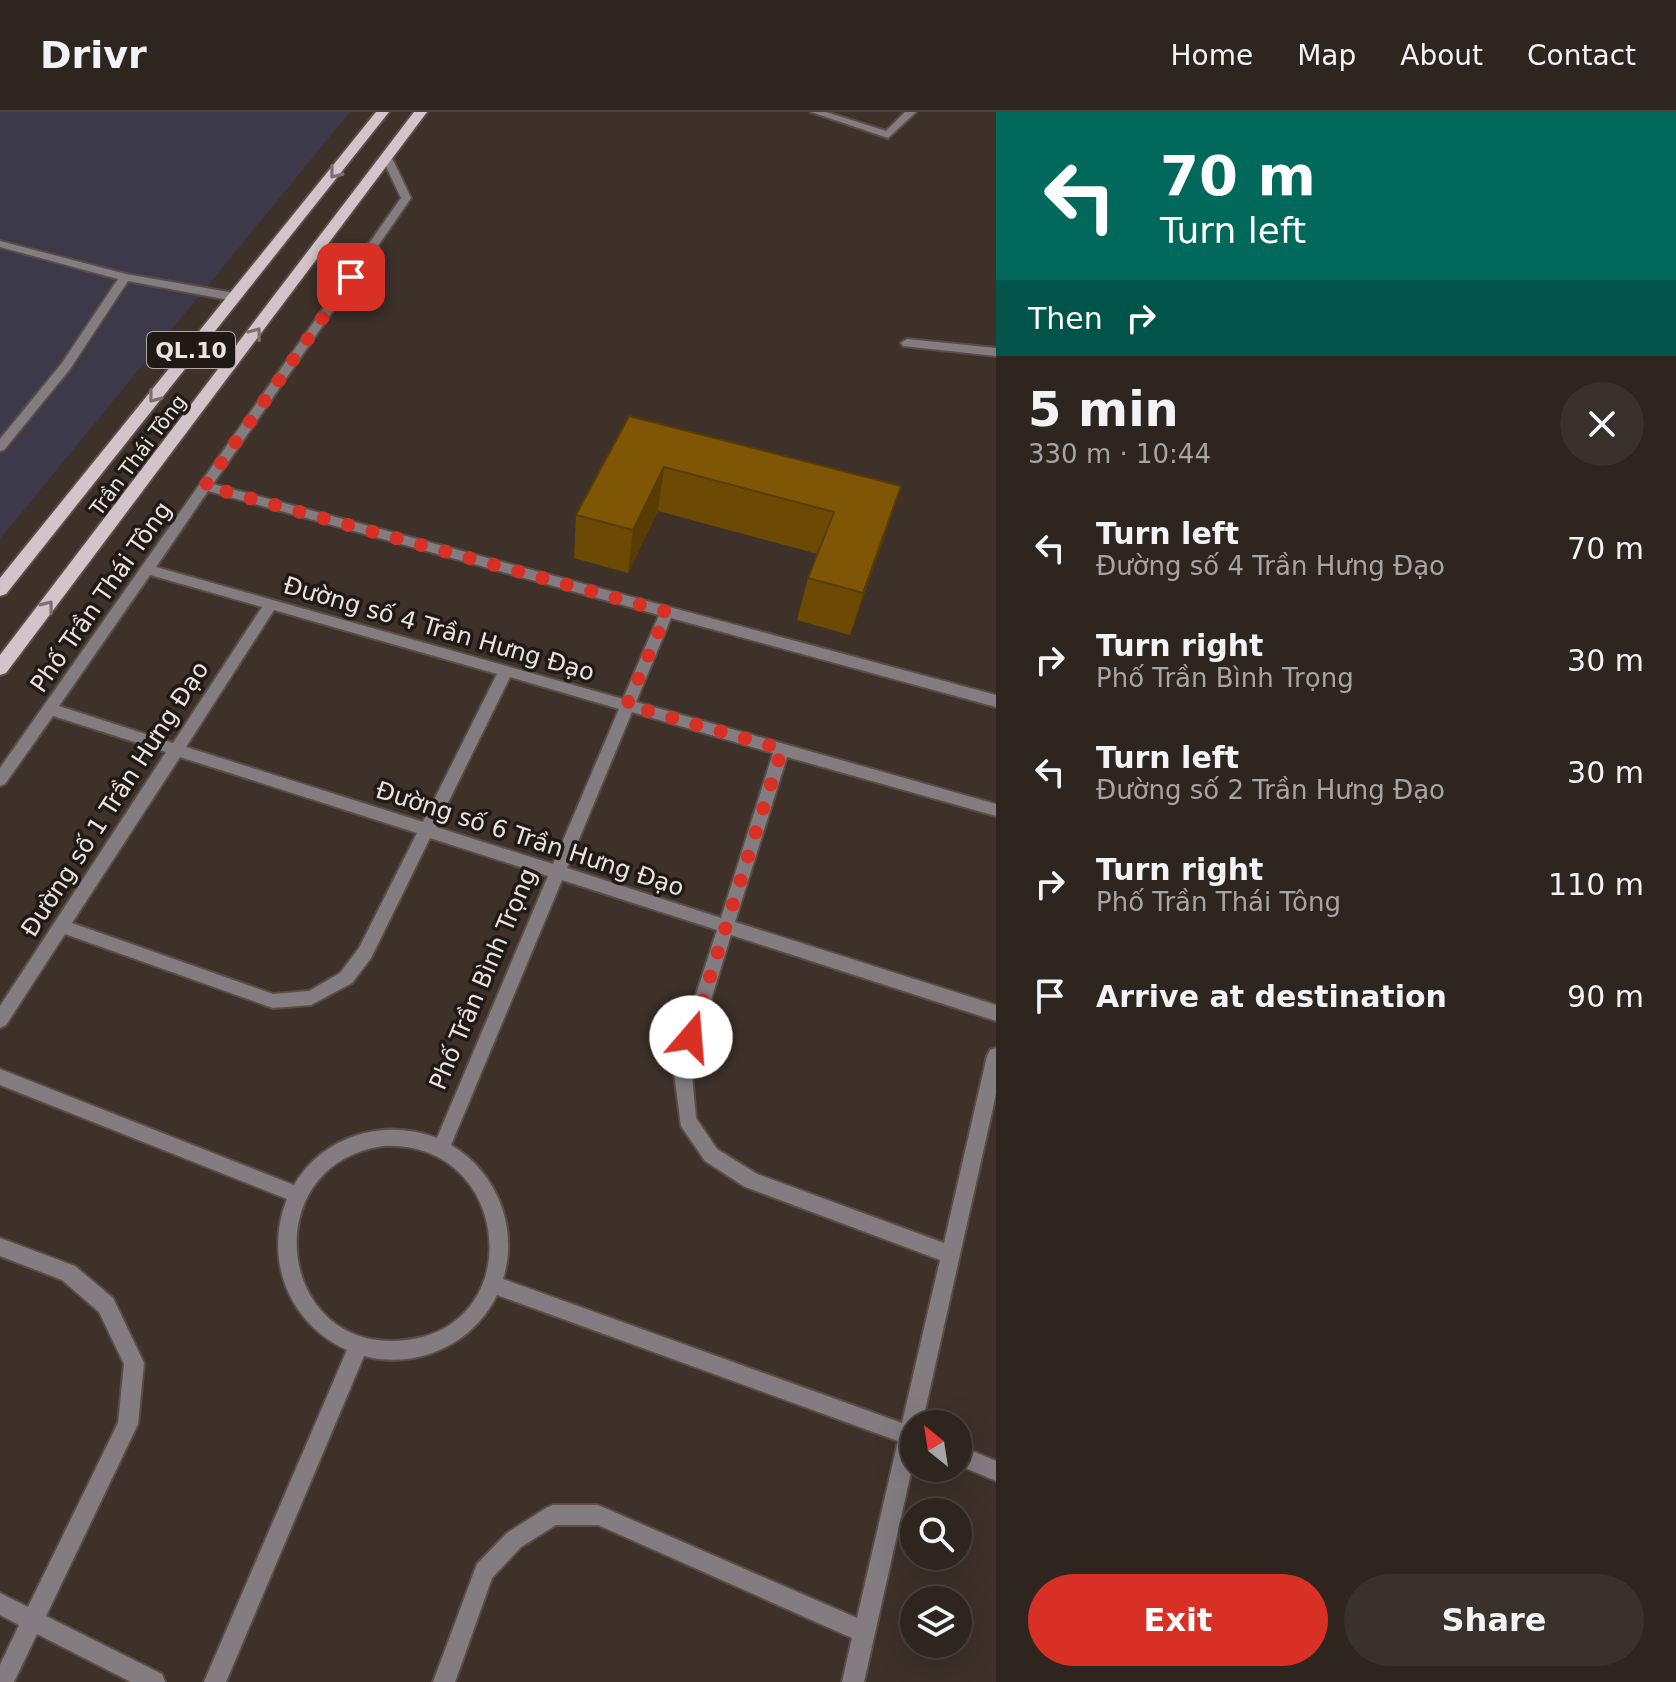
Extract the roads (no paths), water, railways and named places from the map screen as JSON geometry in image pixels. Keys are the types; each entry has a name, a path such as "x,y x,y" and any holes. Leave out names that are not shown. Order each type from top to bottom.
{"main road":[{"name":"Trần Thái Tông","path":"0,590 383,112"},
{"name":"Trần Thái Tông","path":"0,668 388,160 421,112"}],"street":[{"path":"816,112 888,135 911,112"},
{"name":"Phố Trần Thái Tông","path":"0,780 406,198 388,160"},
{"path":"0,244 125,277 234,297"},
{"path":"0,447 66,366 125,277"},
{"path":"907,343 996,352"},
{"path":"205,486 996,701"},
{"name":"Đường số 4 Trần Hưng Đạo","path":"147,569 996,810"},
{"name":"Đường số 1 Trần Hưng Đạo","path":"0,1020 271,604"},
{"name":"Phố Trần Bình Trọng","path":"442,1146 667,612"},
{"path":"62,926 273,1001 311,998 346,978 365,953 506,671"},
{"name":"Đường số 6 Trần Hưng Đạo","path":"50,709 996,1013"},
{"path":"782,749 682,1065 687,1120 711,1155 751,1181 950,1254"},
{"path":"917,1410 996,1056"},
{"path":"0,1077 300,1196"},
{"path":"409,1137 442,1146 471,1166 492,1194 502,1228 499,1264 486,1296 461,1324 430,1343 394,1350 359,1346 326,1331 302,1306 288,1275 285,1241 293,1208 300,1196 312,1177 339,1153 373,1140 409,1137"},
{"path":"0,1247 68,1273 106,1305 134,1363 128,1424 3,1682"},
{"path":"491,1284 900,1432"},
{"path":"215,1682 359,1346"},
{"path":"972,1461 996,1471"},
{"path":"853,1682 900,1482"},
{"path":"444,1682 484,1571 514,1540 553,1515 598,1515 865,1633"},
{"path":"0,1604 154,1682"}]}
